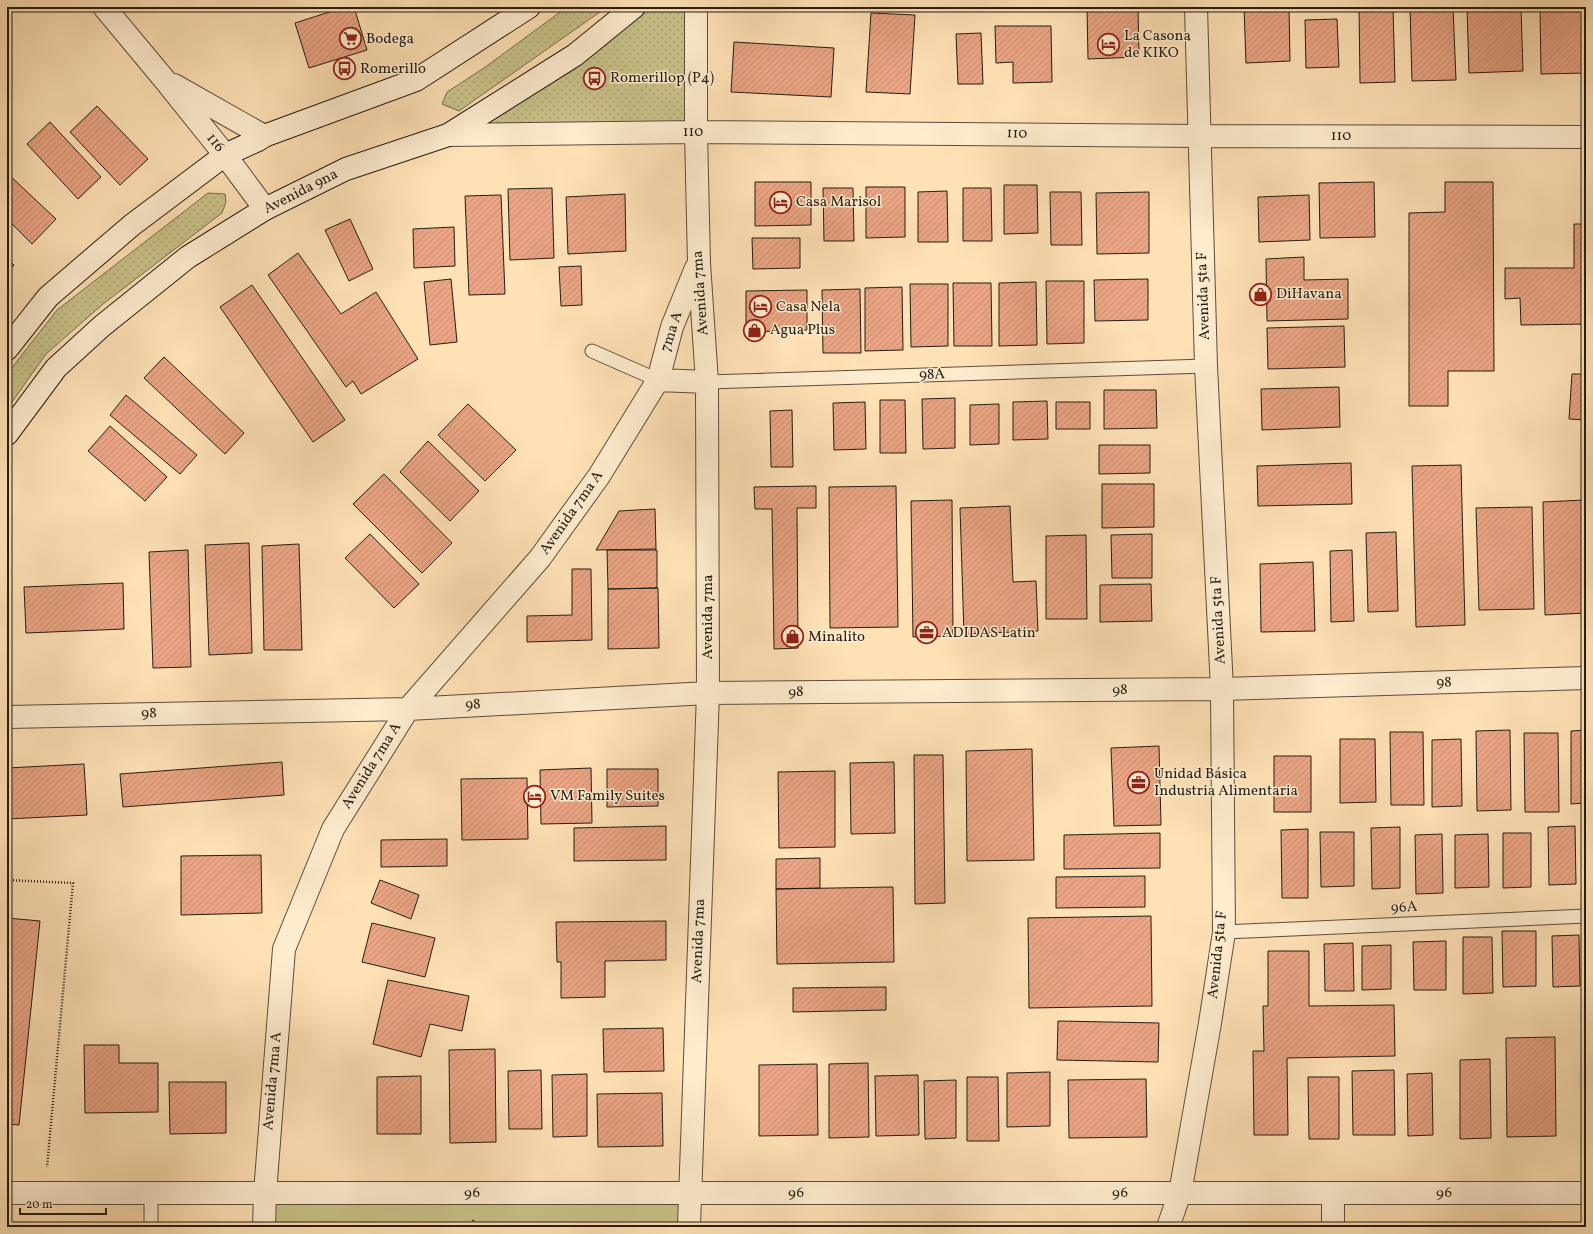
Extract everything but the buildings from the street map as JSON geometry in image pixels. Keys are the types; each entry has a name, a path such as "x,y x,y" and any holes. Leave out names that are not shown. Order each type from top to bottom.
{"street":[{"name":"116","path":"104,7 225,155 265,209"},
{"path":"7,349 48,297 132,226 225,155 264,136 416,80 529,7"},
{"name":"Avenida 9na","path":"7,434 56,368 102,326 188,257 265,209 346,170 448,135 575,55 634,7"},
{"name":"Avenida 7ma","path":"689,1227 689,1193 708,692 707,382 698,262 696,7"},
{"name":"Avenida 5ta F","path":"1168,1227 1180,1193 1210,1023 1224,932 1222,689 1206,366 1196,7"},
{"name":"116","path":"164,79 264,136"},
{"name":"110","path":"448,135 696,132 1586,137"},
{"name":"7ma A","path":"658,380 672,327 698,262"},
{"name":"98A","path":"658,380 707,382"},
{"name":"Avenida 7ma A","path":"264,1227 264,1193 284,949 333,830 408,708 540,558 599,476 658,380"},
{"name":"98","path":"7,717 408,708 708,692 1222,689 1586,678"},
{"name":"96","path":"7,1193 1586,1193"},
{"path":"1333,1193 1333,1227"}],"lane":[{"path":"592,351 658,380"},
{"name":"98A","path":"707,382 1206,366"},
{"name":"96A","path":"1224,932 1586,916"},
{"path":"151,1193 151,1227"}],"path":[{"path":"7,880 73,883 44,1193"}],"shaded area":[{"path":"567,7 607,7 459,111 442,104 447,92 484,68"},
{"path":"634,7 696,7 696,132 448,135"},
{"path":"208,193 225,194 226,202 222,213 103,304 46,354 7,409 7,374 57,310"},
{"path":"265,1193 689,1193 689,1227 264,1227"}],"place":[{"name":"Bodega","path":"350,39"},
{"name":"La Casona de KIKO","path":"1109,45"},
{"name":"Romerillo","path":"345,69"},
{"name":"Romerillop (P4)","path":"595,78"},
{"name":"Casa Marisol","path":"781,202"},
{"name":"DiHavana","path":"1260,294"},
{"name":"Casa Nela","path":"761,307"},
{"name":"Agua Plus","path":"754,330"},
{"name":"ADIDAS Latin","path":"926,633"},
{"name":"Minalito","path":"792,637"},
{"name":"Unidad Básica Industria Alimentaria","path":"1139,783"},
{"name":"VM Family Suites","path":"534,796"}]}
